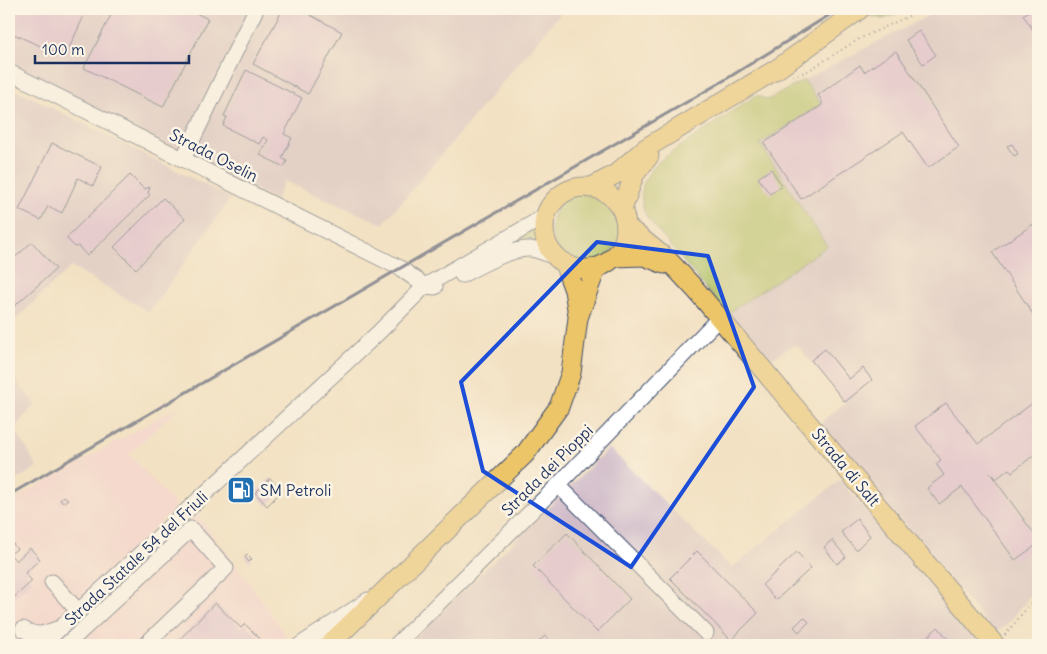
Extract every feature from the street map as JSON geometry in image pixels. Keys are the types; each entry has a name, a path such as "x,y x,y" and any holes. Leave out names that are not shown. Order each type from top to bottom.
{"main road":[{"name":"Strada Statale 54 del Friuli","path":"547,215 555,200 562,194 573,189 590,188 616,174 646,148 780,67 860,9"},
{"name":"Strada Statale 54 del Friuli","path":"614,257 624,241 624,218 634,174 671,134"},
{"path":"590,188 611,196 624,218 670,261 696,290"},
{"path":"547,215 545,236 549,248 560,260 574,290 578,318"},
{"path":"329,645 525,454 539,437 559,407 566,388 578,318 596,268 614,257 644,256 664,263 696,290"},
{"name":"Strada Statale 54 del Friuli","path":"560,260 582,269 596,268"},
{"name":"Strada di Salt","path":"696,290 999,642"}],"street":[{"path":"183,159 256,9"},
{"name":"Strada Oselin","path":"9,72 404,270"},
{"name":"Strada Statale 54 del Friuli","path":"44,644 378,333 425,286 547,215"},
{"name":"Strada Statale 54 del Friuli","path":"404,270 418,274 435,271 497,234 524,228"},
{"name":"Strada Statale 54 del Friuli","path":"378,333 452,281 479,266 525,249 538,250 560,260"},
{"path":"404,270 425,286 435,287 452,281"},
{"name":"Strada Statale 54 del Friuli","path":"378,333 408,298 409,286 404,270"},
{"name":"Strada dei Pioppi","path":"396,645 558,485 720,317"},
{"path":"558,485 706,633"},
{"path":"66,645 191,529 226,568 145,645"},
{"path":"52,582 78,612"},
{"path":"300,645 388,587"},
{"path":"28,645 24,629 32,635 39,635 62,626"}],"path":[{"path":"780,67 788,76 806,72 859,39 924,9"},
{"path":"999,642 1038,594"}],"highlighted area":[{"path":"597,242 708,256 754,387 631,567 483,471 461,382"}],"shaded area":[{"path":"9,9 564,9 383,224 284,181 276,200 9,65"},
{"path":"941,9 1038,9 1038,586 1010,621 997,631 993,631 822,426 823,420 845,403 796,344 773,358 764,358 727,314 827,246 760,144 821,104 804,80"},
{"path":"9,86 231,198 149,312 71,267 9,326"},
{"path":"9,371 35,404 15,428 37,467 9,485"},
{"path":"183,404 129,454 177,507 32,645 9,645 9,502"},
{"path":"609,448 732,568 840,480 982,645 408,645"},
{"path":"197,514 256,591 292,645 58,645"}],"green space":[{"path":"875,9 912,9 883,19 867,15"},
{"path":"804,80 821,104 760,144 827,246 727,314 647,217 643,209 643,185 650,171 662,159 756,95 768,100"},
{"path":"586,193 599,196 611,203 618,215 621,228 618,241 611,253 599,260 586,263 573,260 561,253 554,241 551,228 554,215 561,203 573,196"},
{"path":"537,225 540,245 464,265"}],"building":[{"path":"9,9 87,9 65,57 9,32"},
{"path":"114,9 188,9 208,19 163,107 84,68"},
{"path":"283,9 299,9 342,32 308,94 253,64"},
{"path":"1032,9 1038,9 1038,37 1023,15"},
{"path":"919,31 936,55 923,64 906,40"},
{"path":"896,51 959,147 928,168 903,132 801,199 764,143 822,105 818,95 860,65 864,72"},
{"path":"246,70 302,98 284,134 292,138 282,158 287,161 284,167 260,155 268,140 263,137 259,144 223,126 227,117 224,116"},
{"path":"52,143 102,167 93,186 78,178 62,213 48,206 41,220 19,210"},
{"path":"1012,144 1018,154 1014,156 1007,146"},
{"path":"771,169 782,186 770,194 758,178"},
{"path":"130,175 144,189 150,187 148,193 150,195 87,256 78,246 75,247 67,239 68,236"},
{"path":"163,198 185,219 136,269 114,247"},
{"path":"1038,221 1038,322 992,252"},
{"path":"32,242 56,269 9,311 9,263"},
{"path":"825,349 849,379 863,368 872,380 845,402 811,360"},
{"path":"1038,399 1038,452 1012,472 1009,469 996,479 990,473 1038,539 1038,544 1015,560 962,487 939,504 927,488 944,475 936,464 941,460 915,426 946,403 978,444"},
{"path":"270,478 282,491 267,506 255,493"},
{"path":"64,496 68,499 63,503 60,500"},
{"path":"857,519 870,536 856,550 841,532"},
{"path":"567,533 630,599 597,632 533,566"},
{"path":"9,539 17,549 10,554 16,561 30,548 40,559 25,573 32,581 9,602"},
{"path":"832,540 846,557 837,564 824,547"},
{"path":"697,551 758,613 731,640 670,578"},
{"path":"797,552 811,568 776,600 762,585"},
{"path":"247,554 252,559 249,562 245,557"},
{"path":"215,603 241,628 245,624 266,645 174,645"},
{"path":"804,617 809,622 799,632 794,627"},
{"path":"938,627 953,645 919,645"},
{"path":"545,636 555,645 535,645"}],"railway":[{"path":"9,495 723,81 839,9"}],"place":[{"name":"SM Petroli","path":"241,490"}]}
